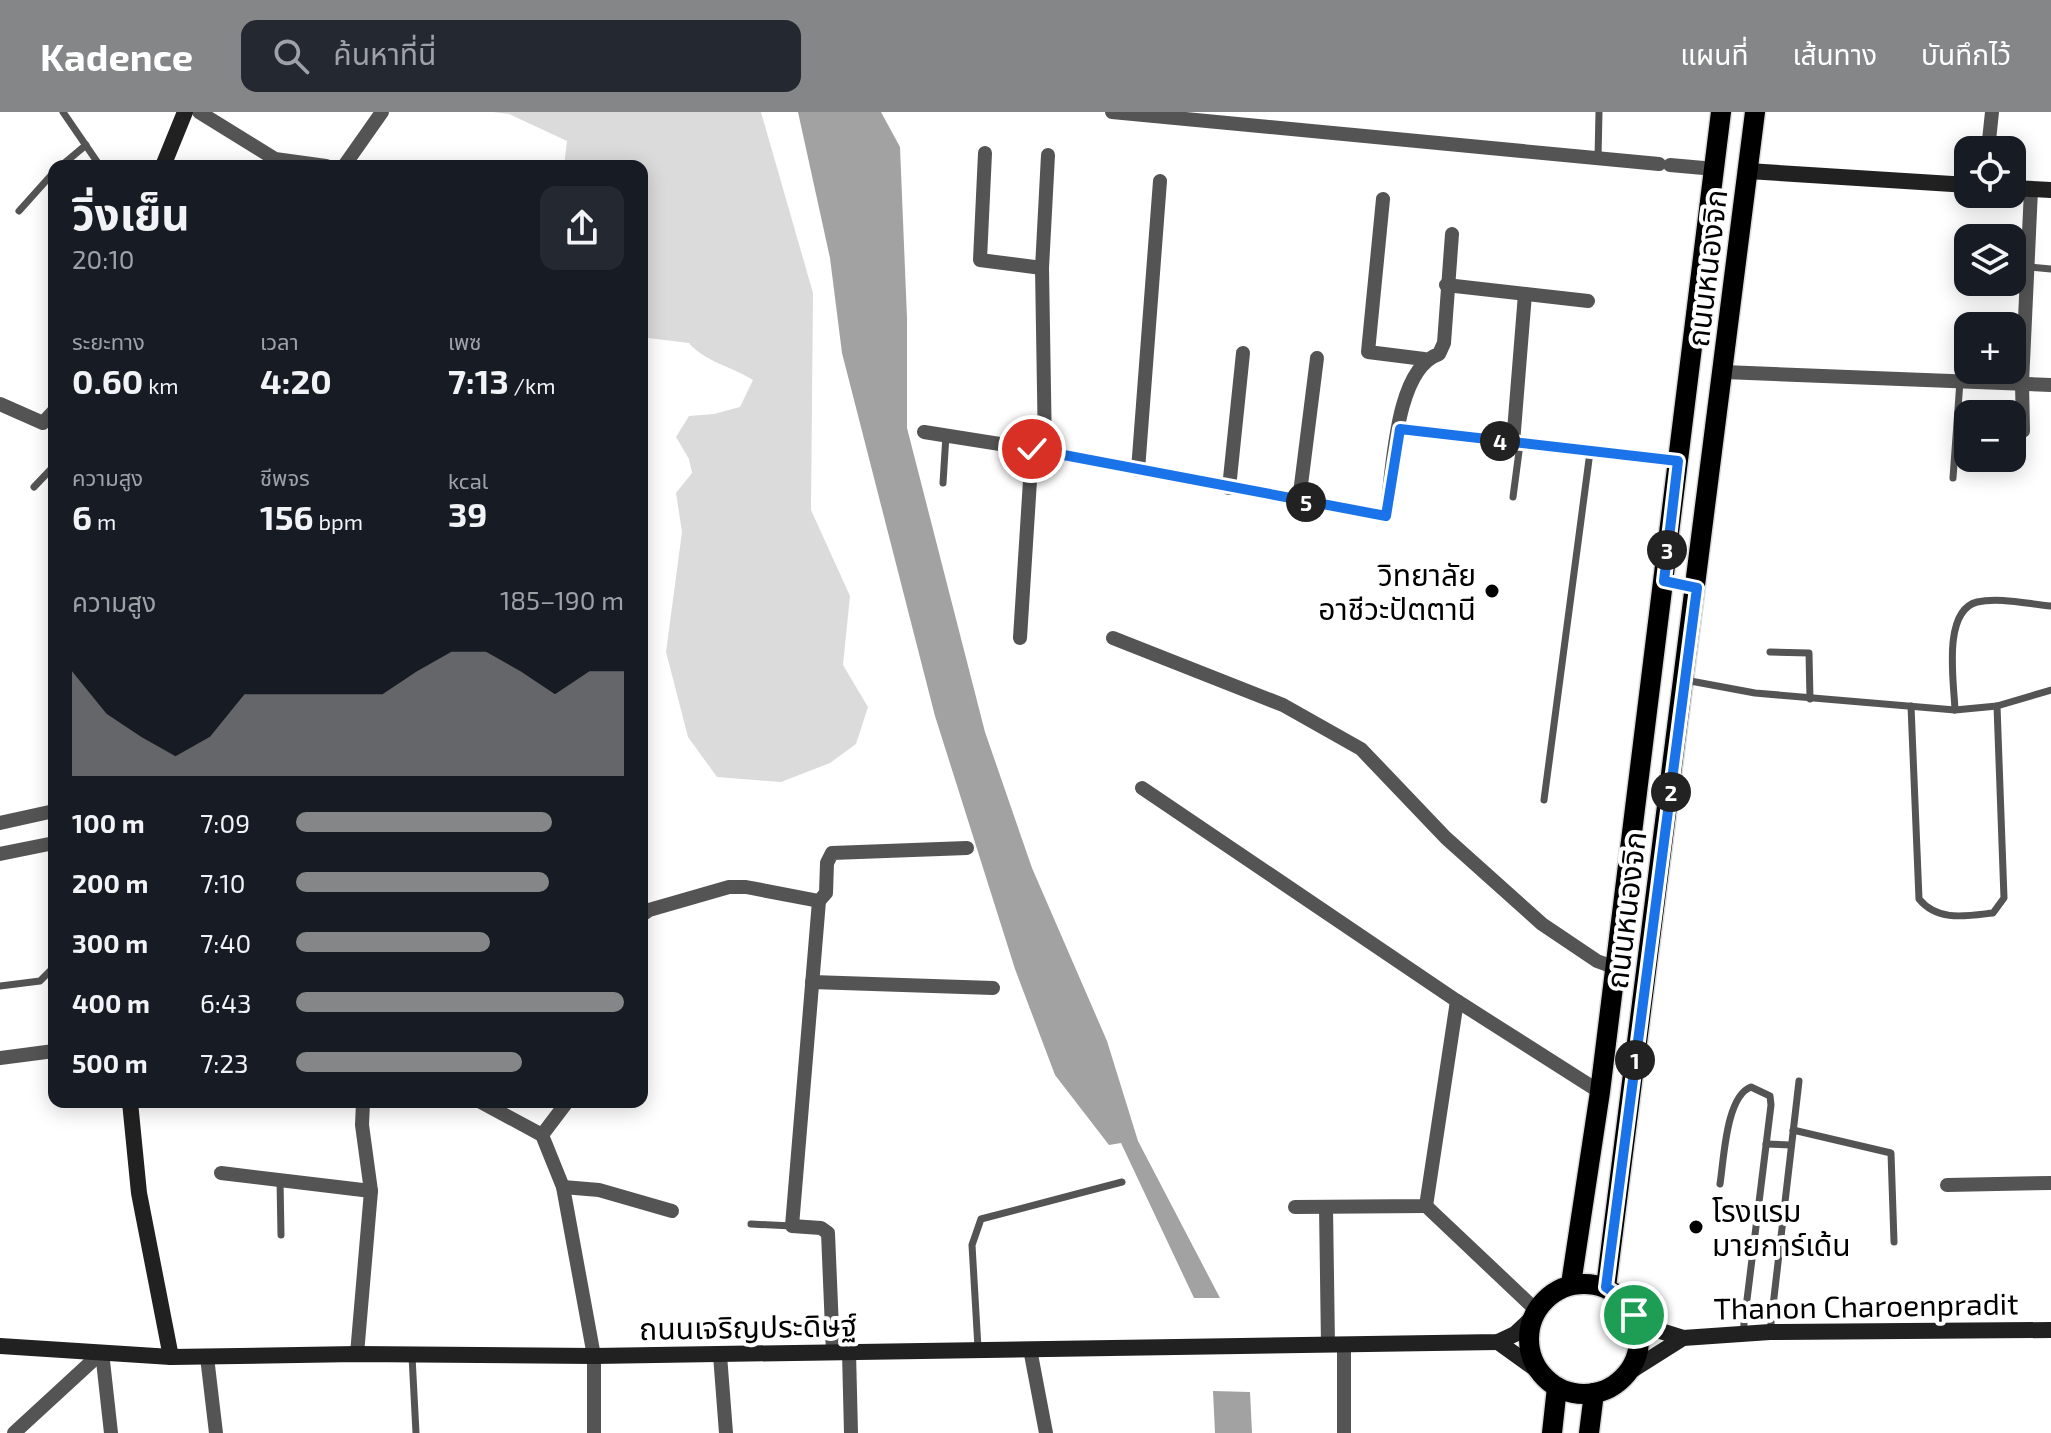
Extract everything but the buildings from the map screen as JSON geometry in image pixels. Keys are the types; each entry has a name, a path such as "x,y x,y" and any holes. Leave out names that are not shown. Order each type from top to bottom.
{"main road":[{"path":"165,160 185,112"},
{"name":"ถนนหนองจิก","path":"1571,1284 1616,968 1721,112"},
{"name":"ถนนหนองจิก","path":"1606,1287 1755,112"},
{"path":"1715,169 1954,184"},
{"path":"2026,189 2051,190"},
{"path":"1664,581 1697,588"},
{"path":"131,1108 139,1193 171,1357"},
{"path":"1589,1283 1606,1287 1621,1297 1634,1315 1651,1328 1683,1338 1611,1386 1585,1395 1557,1387 1498,1342 1515,1334 1554,1291 1571,1284 1589,1283"},
{"path":"1534,1314 1528,1336 1537,1370"},
{"path":"1626,1374 1639,1349 1639,1330 1634,1315"},
{"name":"Thanon Charoenpradit","path":"1683,1338 1770,1332 2051,1330"},
{"name":"ถนนเจริญประดิษฐ์","path":"0,1346 171,1357 357,1354 594,1356 1498,1342"},
{"path":"1552,1433 1557,1387"},
{"path":"1589,1433 1594,1393"}],"street":[{"path":"199,112 275,159 282,160"},
{"path":"348,160 382,112"},
{"path":"1112,112 1715,169"},
{"path":"1989,136 1992,112"},
{"path":"985,153 980,260 1042,268"},
{"path":"1020,638 1039,450 1042,268 1048,155"},
{"path":"1138,470 1160,181"},
{"path":"2026,312 2031,190"},
{"path":"1383,199 1368,352 1424,359 1439,354 1444,343 1452,234"},
{"path":"1446,285 1588,301"},
{"path":"1517,443 1525,294"},
{"path":"1229,488 1243,353"},
{"path":"1299,501 1317,358"},
{"path":"924,432 1039,450 1386,516 1407,387 1424,359"},
{"path":"1724,372 1954,381"},
{"path":"2026,383 2051,385"},
{"path":"0,404 43,423 48,418"},
{"path":"1400,429 1678,461"},
{"path":"1113,638 1283,705 1361,749 1446,838 1542,924 1597,961 1616,968"},
{"path":"1142,788 1457,1001 1600,1092"},
{"path":"0,823 48,812"},
{"path":"0,854 48,844"},
{"path":"851,1433 828,1233 821,1228 792,1226 819,901 826,893 827,863 832,853 967,848"},
{"path":"648,913 729,887 746,887 819,901"},
{"path":"812,982 993,988"},
{"path":"1426,1206 1457,1001"},
{"path":"0,1058 48,1052"},
{"path":"357,1354 371,1191 362,1125 363,1108"},
{"path":"504,1108 542,1135 563,1187 594,1356 594,1433"},
{"path":"542,1135 562,1108"},
{"path":"221,1173 371,1191"},
{"path":"1947,1185 2051,1183"},
{"path":"563,1187 599,1190 672,1211"},
{"path":"1295,1207 1426,1206 1534,1314"},
{"path":"1326,1207 1344,1433"},
{"path":"1030,1349 1046,1433"},
{"path":"14,1433 102,1352"},
{"path":"102,1352 111,1433"},
{"path":"720,1355 726,1433"},
{"path":"207,1357 216,1433"}],"lane":[{"path":"63,112 96,160"},
{"path":"1598,158 1599,112"},
{"path":"68,160 86,145"},
{"path":"19,211 48,179"},
{"path":"2028,267 2051,269"},
{"path":"1953,478 1960,384"},
{"path":"943,483 946,435"},
{"path":"1513,497 1517,443"},
{"path":"1544,800 1590,452"},
{"path":"34,487 48,472"},
{"path":"1955,710 1952,642 1962,612 1973,603 1988,601 2051,606"},
{"path":"1770,652 1809,653 1810,699"},
{"path":"1685,680 1810,699 1955,710 1997,706 2051,690"},
{"path":"1911,706 1919,899 1928,909 1953,917 1993,913 2004,898 1997,706"},
{"path":"0,986 40,981 48,973"},
{"path":"1770,1332 1799,1081"},
{"path":"1720,1184 1734,1104 1742,1091 1751,1087 1770,1096 1743,1334"},
{"path":"1793,1130 1891,1153 1894,1242"},
{"path":"1766,1144 1791,1145"},
{"path":"280,1180 281,1235"},
{"path":"978,1350 972,1245 981,1219 1122,1182"},
{"path":"751,1224 792,1226"},
{"path":"412,1356 416,1433"}],"shaded area":[{"path":"493,112 761,112 813,293 811,510 850,596 843,665 868,707 856,744 830,763 781,782 717,777 688,737 666,652 682,532 676,493 692,473 689,459 676,437 689,416 740,407 753,380 710,359 689,343 648,338 648,160 565,160 567,141 509,114"},
{"path":"798,112 881,112 900,147 907,318 907,428 985,732 1032,868 1107,1041 1138,1141 1220,1298 1194,1298 1121,1143 1109,1145 1055,1075 1015,969 935,716 842,353 830,258"},
{"path":"1213,1391 1250,1392 1252,1433 1215,1433"}],"place":[{"name":"วิทยาลัย อาชีวะปัตตานี","path":"1492,591"},
{"name":"โรงแรม มายการ์เด้น","path":"1696,1227"}],"route":[{"path":"1032,449 1386,516 1400,429 1678,461 1664,581 1697,588 1606,1287 1621,1297 1634,1315"}]}
